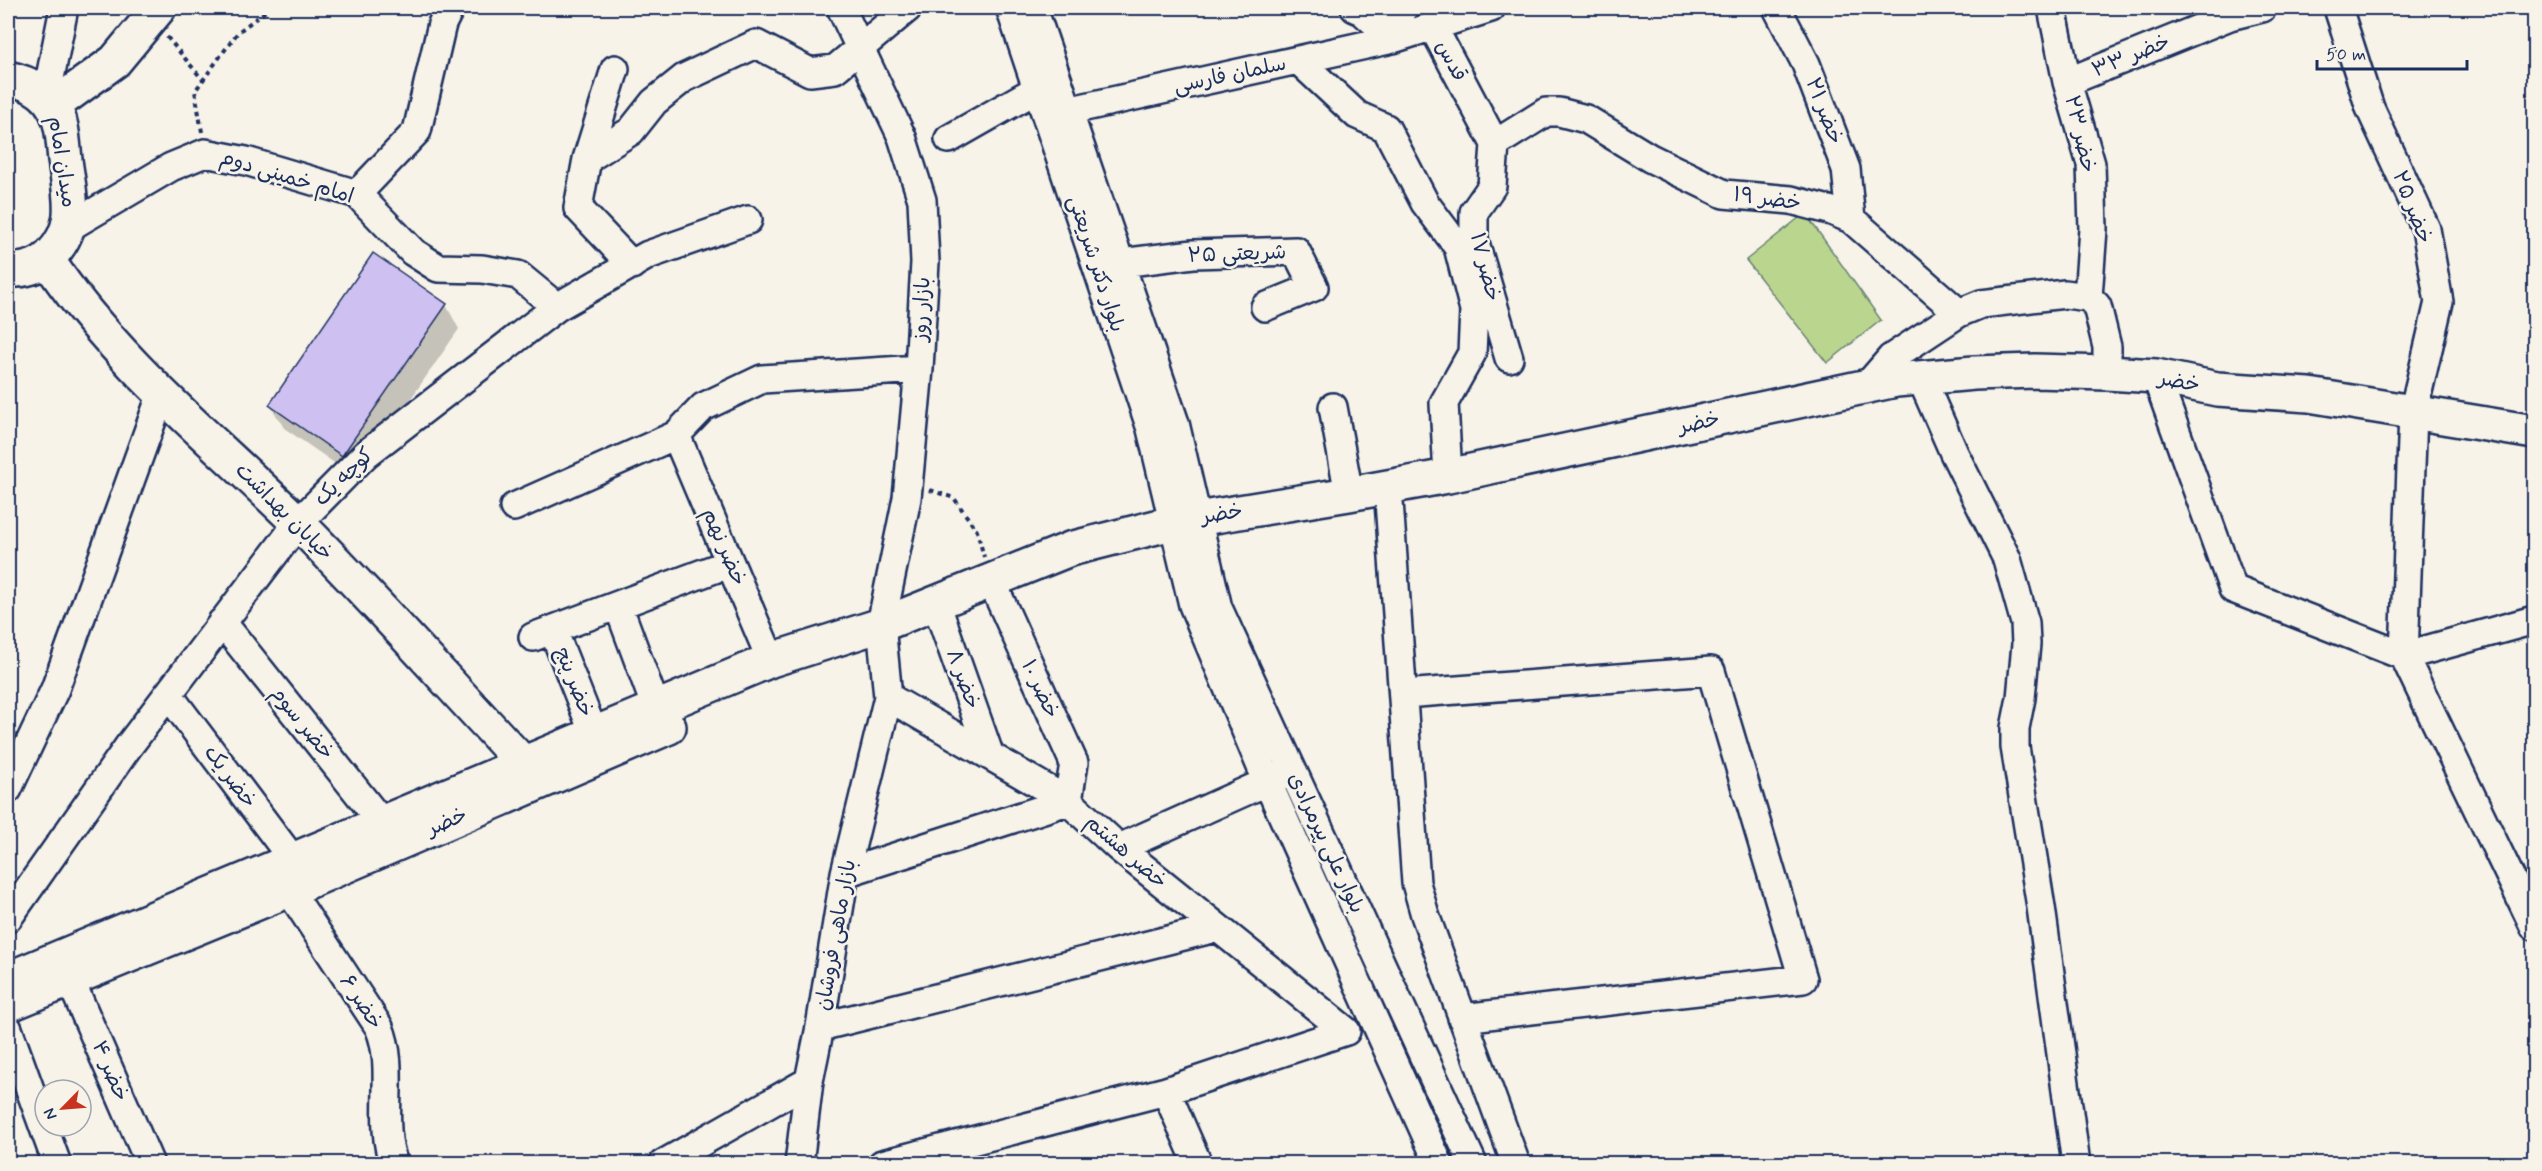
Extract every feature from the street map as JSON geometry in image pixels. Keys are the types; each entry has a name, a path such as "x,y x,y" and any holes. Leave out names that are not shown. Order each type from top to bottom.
{"main road":[{"path":"50,102 115,61 155,12"},
{"name":"میدان امام","path":"8,78 24,82 40,91 50,102 60,123 71,208 69,227 61,245 28,266 8,297"},
{"name":"خیابان بهداشت","path":"28,266 72,297 162,393 298,523 528,775"},
{"name":"خضر","path":"8,979 291,875 382,823 528,775 594,734 771,660 881,625 1070,549 1184,520 1448,476 1896,381 1974,373 2107,373 2156,376 2217,389 2309,395 2535,432"},
{"name":"خضر","path":"8,1005 70,979 291,875 528,775 779,679 881,625"}],"street":[{"path":"50,102 64,8"},
{"path":"357,194 417,131 442,24 450,8"},
{"name":"بازار روز","path":"841,8 902,137 922,200 925,262 919,369 908,483 881,625"},
{"path":"587,159 631,131 654,102 684,78 756,44 810,72 835,69 908,8"},
{"name":"بلوار دکتر شریعتی","path":"1010,8 1037,89 1163,426"},
{"name":"بلوار دکتر شریعتی","path":"1033,8 1121,263 1163,426 1184,520"},
{"path":"1355,8 1362,11 1393,39 1403,8"},
{"name":"خضر ۲۱","path":"1777,8 1806,64 1846,169 1851,219"},
{"name":"خضر ۲۳","path":"2052,8 2067,82 2091,164 2093,229 2088,297"},
{"name":"خضر ۳۳","path":"2067,82 2230,16 2262,8"},
{"name":"خضر ۲۵","path":"2338,8 2370,108 2426,229 2439,302 2413,413 2404,656"},
{"path":"1432,27 1477,10"},
{"name":"قدس","path":"1393,39 1432,27 1495,144"},
{"name":"سلمان فارسی","path":"1067,111 1393,39"},
{"path":"1298,60 1357,115 1386,128 1425,203 1458,247 1474,310 1472,352 1444,403 1448,476"},
{"path":"615,69 587,159 578,208 632,264"},
{"path":"949,139 1037,89"},
{"name":"خضر ۱۹","path":"1495,144 1546,112 1559,112 1586,119 1650,158 1724,194 1791,200 1851,219 1959,313"},
{"name":"خضر ۱۷","path":"1495,144 1492,186 1474,212 1474,239 1509,358"},
{"name":"امام خمینی دوم","path":"69,227 171,167 205,153 246,161 357,194 413,252 438,268 482,269 518,275 558,306"},
{"name":"کوچه یک","path":"8,918 168,694 298,523 366,454 558,306 648,255 748,220"},
{"name":"شریعتی ۲۵","path":"1121,263 1193,254 1296,251 1314,287 1265,307"},
{"path":"1864,389 1891,358 1959,313 1981,304 2065,294 2088,297 2097,306 2107,347 2107,373"},
{"path":"514,507 676,435 703,407 762,379 919,369"},
{"path":"2156,376 2233,589 2404,656 2535,620"},
{"path":"1921,378 1954,453 2007,559 2025,623 2026,644 2021,698 2015,728 2015,747 2041,907 2076,1164"},
{"path":"8,789 55,689 162,393"},
{"path":"1334,407 1349,494"},
{"name":"خضر نهم","path":"676,435 771,660"},
{"path":"1388,487 1416,883 1425,915 1516,1164"},
{"name":"بلوار علی پیرمرادی","path":"1184,520 1218,608 1473,1164"},
{"name":"بلوار علی پیرمرادی","path":"1184,520 1193,605 1268,781 1439,1164"},
{"path":"656,708 618,605 730,563"},
{"name":"خضر ۱۰","path":"991,580 1074,763 1068,801"},
{"name":"خضر ۸","path":"936,603 990,756"},
{"name":"خضر پنج","path":"594,734 543,634 618,605"},
{"name":"خضر سوم","path":"222,622 382,823"},
{"name":"بازار ماهی فروشان","path":"799,1164 809,1081 845,873 888,697 881,625"},
{"path":"2404,656 2535,926"},
{"path":"1404,694 1711,671 1803,979 1462,1018"},
{"name":"خضر یک","path":"168,694 291,875"},
{"name":"خضر هشتم","path":"888,697 1068,801 1119,848 1346,1031 1166,1091"},
{"path":"1119,848 1293,771"},
{"path":"845,873 1068,801"},
{"name":"خضر ۶","path":"291,875 384,1038 387,1048 385,1095 388,1138 394,1164"},
{"path":"820,1027 1216,928"},
{"name":"خضر ۴","path":"70,979 150,1164"},
{"path":"8,1029 57,1164"},
{"path":"663,1164 809,1081"},
{"path":"882,1164 1166,1091 1198,1164"}],"path":[{"path":"205,153 195,91 238,32 270,8"},
{"path":"155,12 203,80"},
{"path":"908,483 954,498 977,531 991,580"}],"green space":[{"path":"1805,213 1881,320 1827,363 1746,260"}],"building":[{"path":"373,253 447,304 342,456 269,405"}]}
